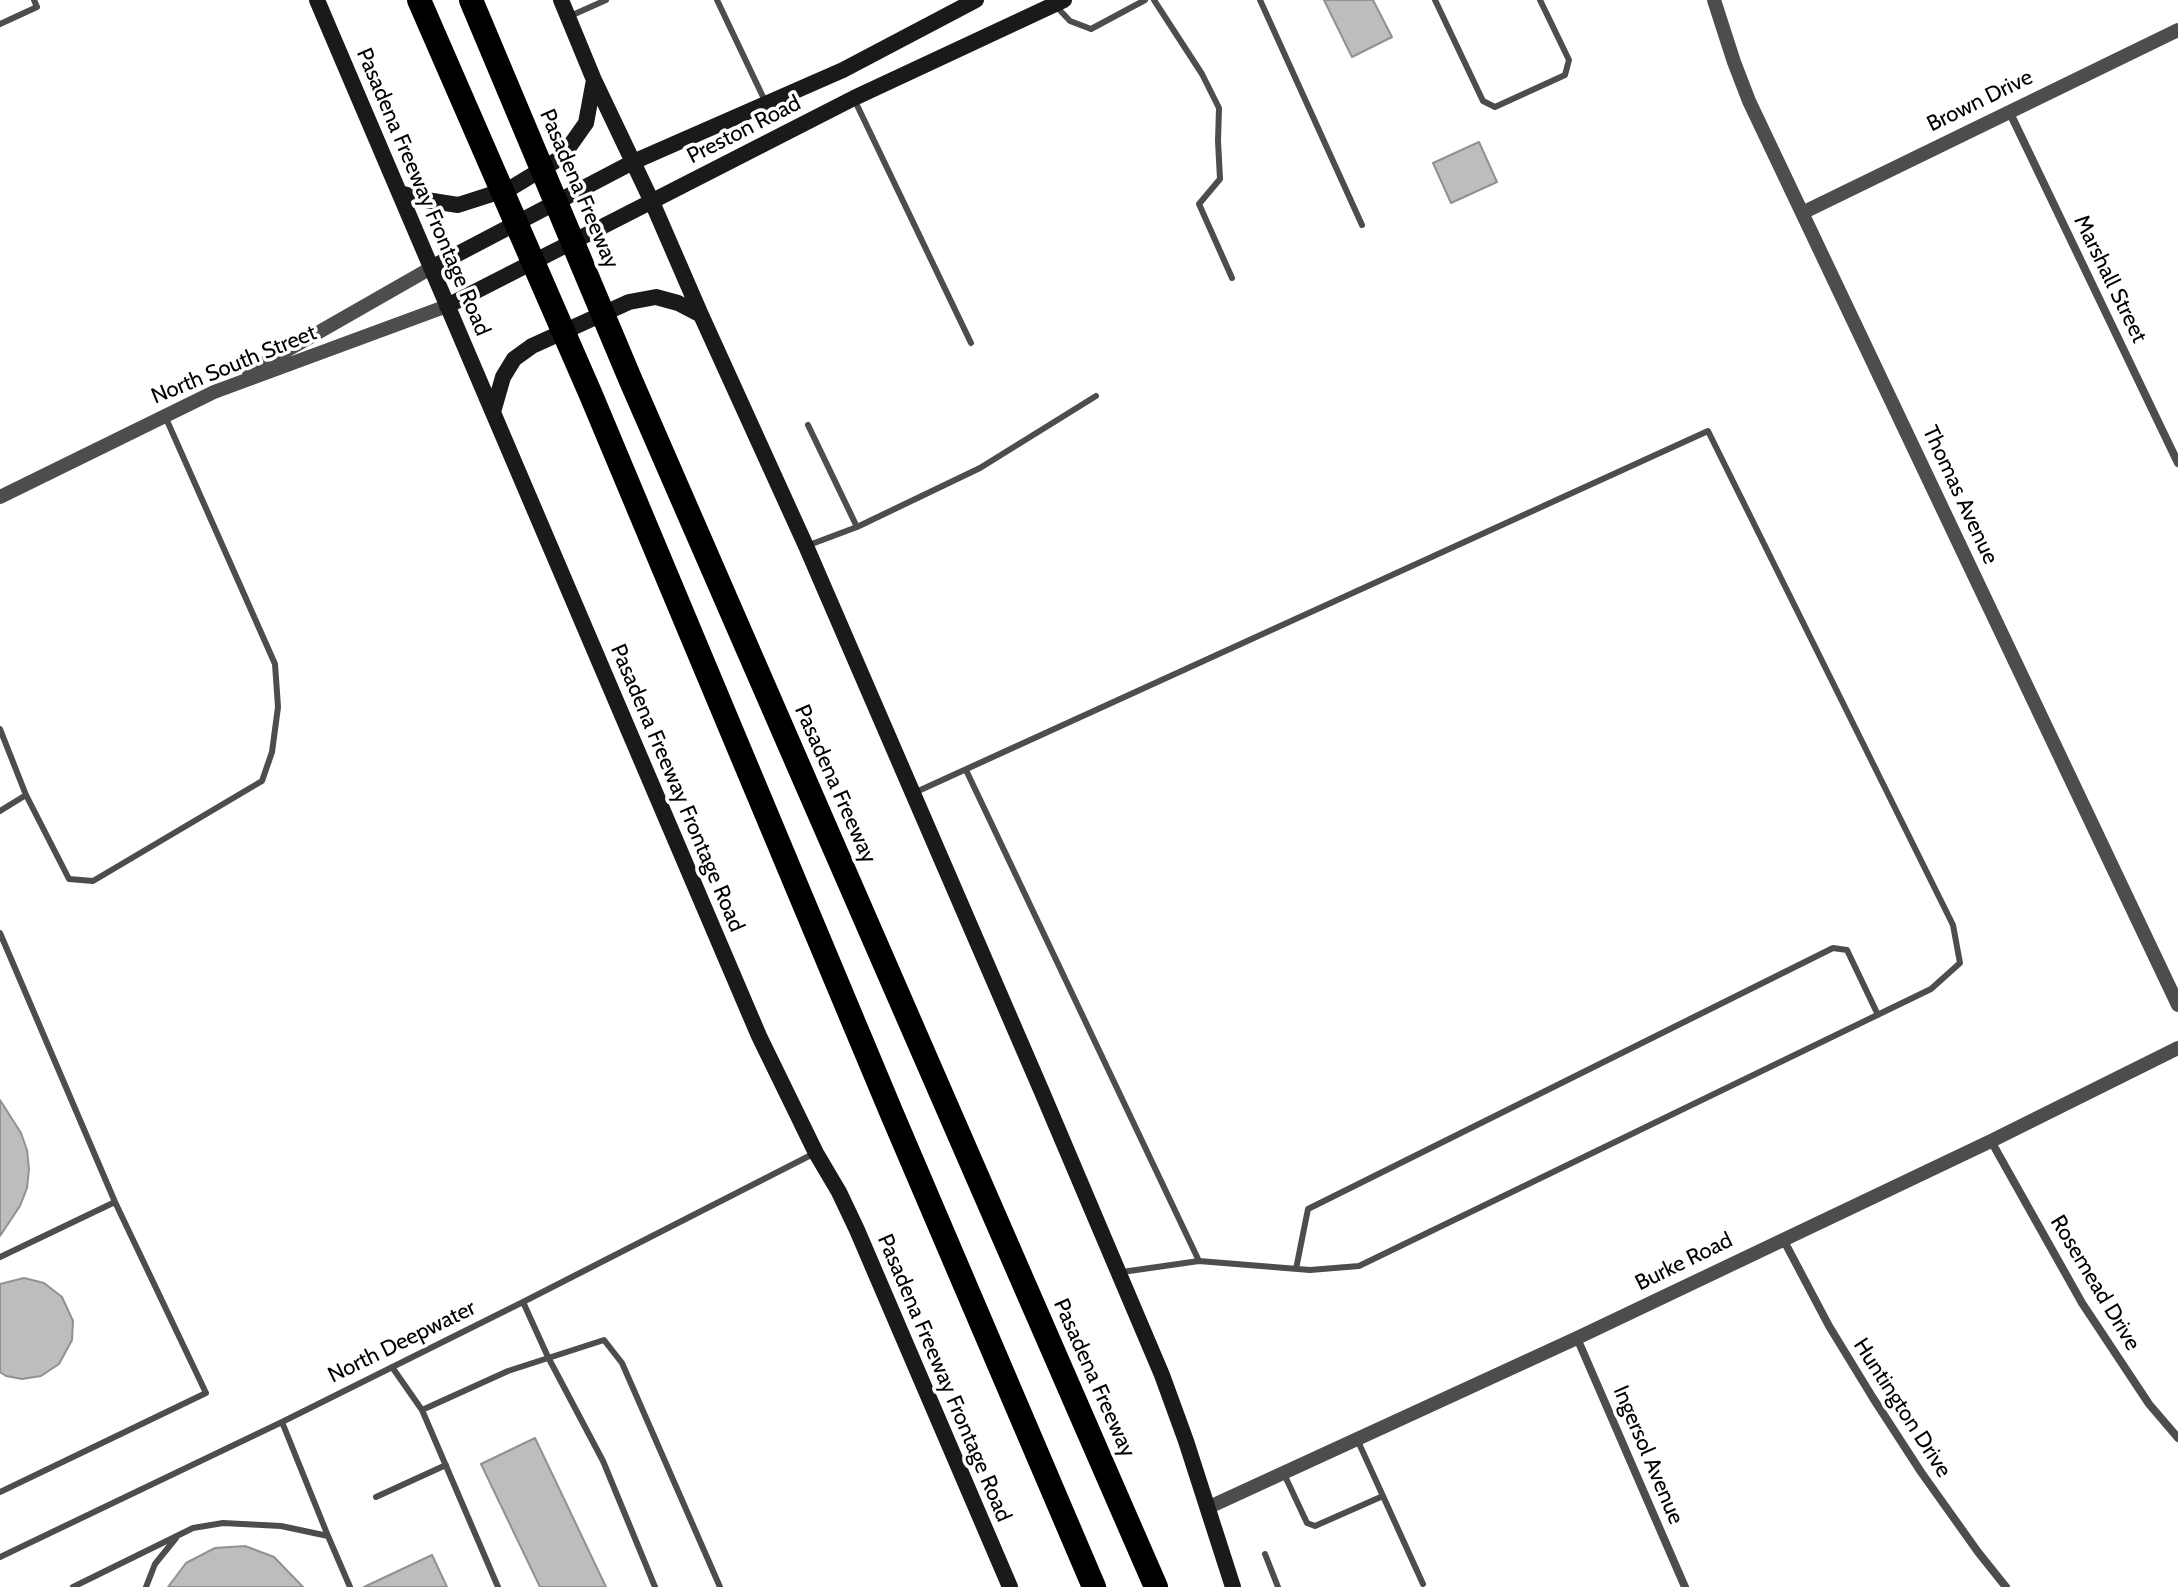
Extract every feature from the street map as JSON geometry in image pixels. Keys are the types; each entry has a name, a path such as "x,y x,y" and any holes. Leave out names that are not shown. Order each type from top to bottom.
{"highway":[{"path":"419,0 591,395 1094,1587"},
{"name":"Pasadena Freeway","path":"471,0 631,381 1156,1587"}],"main road":[{"name":"Pasadena Freeway Frontage Road","path":"317,0 753,1021 816,1153 857,1230 1010,1587"},
{"path":"561,0 594,80 806,546 1119,1272 1186,1441 1233,1587"},
{"name":"Preston Road","path":"431,268 633,162 843,70 976,0"},
{"name":"Preston Road","path":"447,306 854,98 1057,2"},
{"path":"843,70 854,98"},
{"path":"400,193 458,205 511,188 562,157 586,123 594,80"},
{"path":"493,412 503,377 514,359 532,346 629,302 656,297 678,303 701,315"}],"street":[{"name":"Thomas Avenue","path":"1714,0 1749,101 2178,1005"},
{"name":"Brown Drive","path":"1802,213 2178,30"},
{"name":"Marshall Street","path":"2009,111 2178,463"},
{"path":"214,392 431,268"},
{"name":"North South Street","path":"0,497 214,392 447,306"},
{"name":"Burke Road","path":"1207,1508 1577,1338 1991,1141 2178,1048"},
{"name":"Rosemead Drive","path":"1991,1141 2082,1303 2149,1404 2178,1438"},
{"name":"Huntington Drive","path":"1783,1239 1829,1326 1873,1398 1921,1472 2006,1587"},
{"name":"Ingersol Avenue","path":"1577,1338 1685,1587"}],"lane":[{"path":"0,24 37,7 34,0"},
{"path":"568,17 606,0"},
{"path":"717,0 767,104"},
{"path":"1057,2 1070,21 1091,29 1145,0"},
{"path":"1154,0 1202,74 1219,108 1220,179 1199,204 1232,278"},
{"path":"1260,0 1362,225"},
{"path":"1435,0 1483,101 1495,107 1565,75 1569,60 1540,0"},
{"path":"854,98 971,343"},
{"path":"806,546 857,527 980,468 1096,396"},
{"path":"0,729 26,795 69,879 93,881 262,781 272,752 278,707 275,664 165,416"},
{"path":"808,425 857,527"},
{"path":"913,794 1708,431 1953,925 1960,963 1931,989 1359,1266 1310,1270 1199,1261 1119,1272"},
{"path":"966,770 1199,1261"},
{"path":"0,811 26,795"},
{"path":"0,933 115,1202 206,1393 0,1492"},
{"path":"1296,1269 1308,1209 1833,948 1847,950 1878,1015"},
{"name":"North Deepwater","path":"0,1557 282,1422 816,1153"},
{"path":"0,1257 115,1202"},
{"path":"523,1302 603,1461 655,1587"},
{"path":"422,1410 508,1371 604,1340 622,1363 720,1587"},
{"path":"392,1367 422,1410 498,1587"},
{"path":"282,1422 350,1587"},
{"path":"1357,1439 1423,1584"},
{"path":"376,1497 446,1465"},
{"path":"1284,1473 1307,1523 1315,1526 1383,1496"},
{"path":"73,1587 193,1528 223,1523 281,1526 328,1536"},
{"path":"146,1587 155,1564 179,1535"},
{"path":"1265,1554 1278,1587"}],"building":[{"path":"1324,0 1373,0 1392,37 1352,57"},
{"path":"1479,142 1497,182 1451,203 1433,163"},
{"path":"0,1100 21,1133 29,1169 27,1188 20,1206 0,1236"},
{"path":"24,1278 44,1283 62,1297 73,1321 72,1340 59,1364 41,1376 22,1379 0,1372 0,1284"},
{"path":"535,1438 606,1587 540,1587 481,1464"},
{"path":"245,1546 274,1557 303,1587 168,1587 186,1563 215,1548"},
{"path":"432,1555 447,1587 364,1587"}]}
